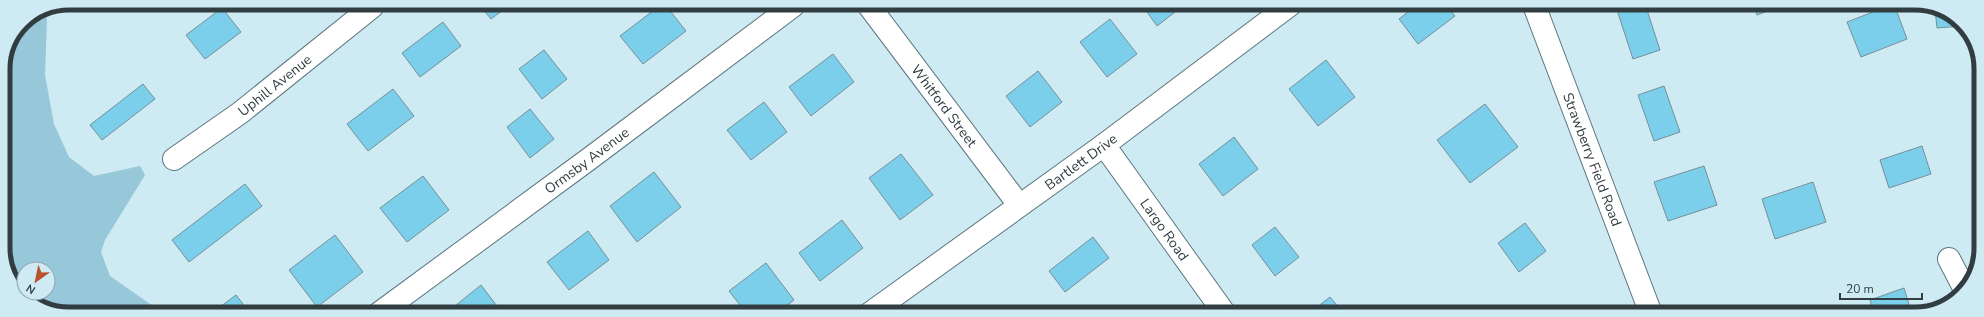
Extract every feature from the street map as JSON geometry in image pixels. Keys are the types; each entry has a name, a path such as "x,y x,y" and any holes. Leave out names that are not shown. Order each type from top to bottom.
{"street":[{"name":"Uphill Avenue","path":"174,159 240,113 368,10"},
{"name":"Ormsby Avenue","path":"388,307 589,159 788,10"},
{"name":"Whitford Street","path":"872,10 1020,205"},
{"name":"Bartlett Drive","path":"879,307 1104,145 1283,10"},
{"name":"Strawberry Field Road","path":"1536,10 1648,307"},
{"name":"Largo Road","path":"1104,145 1220,307"},
{"path":"1949,259 1962,284"}],"shaded area":[{"path":"46,15 45,75 54,124 69,157 94,176 140,166 145,175 105,240 101,252 110,276 154,307 69,307 54,305 45,301 56,301 56,261 16,261 16,272 11,259 11,58 20,36 27,27 36,20"}],"building":[{"path":"219,10 224,10 241,32 205,59 186,35"},
{"path":"484,10 503,10 491,19"},
{"path":"654,10 669,10 686,31 643,64 620,36"},
{"path":"1146,10 1178,10 1157,26"},
{"path":"1411,10 1450,10 1455,16 1418,44 1399,19"},
{"path":"1617,10 1647,10 1660,50 1633,59"},
{"path":"1755,10 1770,10 1757,15"},
{"path":"1878,10 1896,10 1907,39 1861,57 1847,22"},
{"path":"1936,14 1944,18 1956,27 1937,28"},
{"path":"1110,19 1137,54 1107,77 1080,42"},
{"path":"443,22 461,46 420,77 402,53"},
{"path":"544,50 567,79 542,99 519,69"},
{"path":"833,54 854,82 811,116 789,87"},
{"path":"1326,60 1355,97 1318,126 1289,89"},
{"path":"1038,71 1062,102 1030,127 1006,96"},
{"path":"143,84 155,99 102,140 90,125"},
{"path":"1664,86 1680,132 1654,141 1638,95"},
{"path":"393,89 414,116 368,151 347,124"},
{"path":"764,102 787,132 751,160 727,130"},
{"path":"1485,104 1518,147 1470,183 1437,140"},
{"path":"530,109 554,139 530,158 507,127"},
{"path":"1234,137 1258,169 1223,196 1199,164"},
{"path":"1922,146 1931,174 1889,188 1880,160"},
{"path":"901,154 933,195 900,220 869,178"},
{"path":"1704,166 1717,205 1668,221 1654,182"},
{"path":"654,172 681,207 637,242 610,206"},
{"path":"423,176 449,210 407,242 380,208"},
{"path":"1813,182 1826,222 1775,239 1762,199"},
{"path":"245,184 262,206 189,262 172,240"},
{"path":"842,220 863,248 820,281 799,253"},
{"path":"1525,223 1546,251 1519,272 1498,243"},
{"path":"1275,227 1299,257 1275,276 1252,245"},
{"path":"588,231 609,260 569,290 547,262"},
{"path":"335,235 363,272 317,307 289,270"},
{"path":"1093,237 1109,258 1065,292 1049,271"},
{"path":"766,263 794,300 785,307 742,307 729,291"},
{"path":"481,285 498,307 454,307"},
{"path":"1904,288 1910,307 1872,307 1870,300"},
{"path":"236,295 245,307 220,307"},
{"path":"1330,297 1338,307 1317,307"}]}
